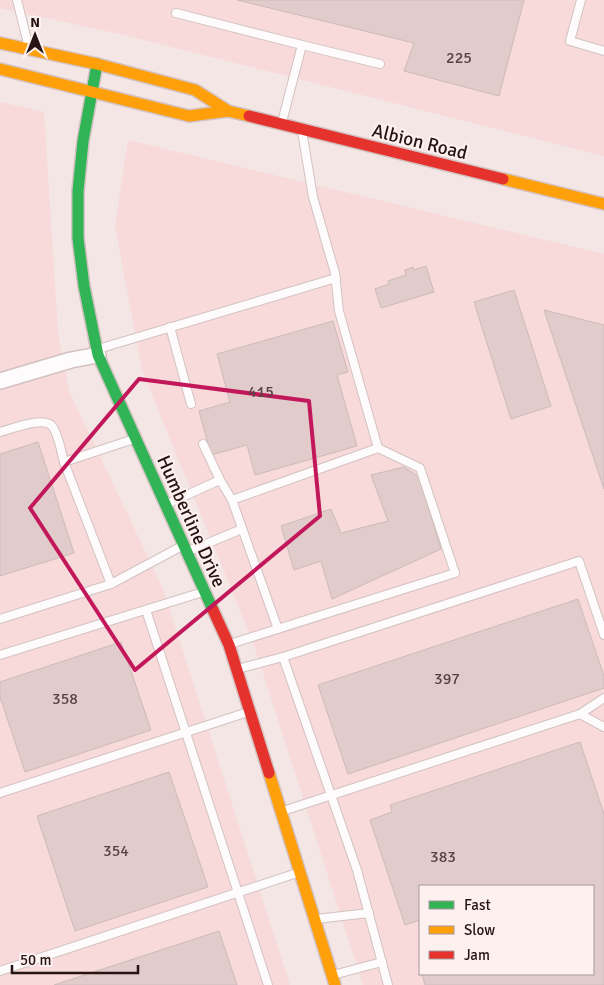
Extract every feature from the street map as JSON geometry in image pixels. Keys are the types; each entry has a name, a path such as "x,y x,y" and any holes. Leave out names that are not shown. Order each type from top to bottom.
{"street":[{"name":"Albion Road","path":"0,43 97,64 196,90 228,111 603,202"},
{"name":"Humberline Drive","path":"97,64 83,141 79,183 78,238 84,286 97,352 228,645 333,980"},
{"name":"Albion Road","path":"0,69 91,90 189,116 228,111"},
{"path":"0,382 97,352"}],"lane":[{"path":"16,0 29,50"},
{"path":"581,0 570,41 604,51"},
{"path":"176,13 380,64"},
{"path":"281,124 302,45"},
{"path":"302,129 313,197 336,278 339,312 378,448"},
{"path":"97,352 170,327 336,278"},
{"path":"170,327 191,404"},
{"path":"0,432 37,422 47,422 52,425 64,462 111,584"},
{"path":"64,462 136,438"},
{"path":"204,444 220,480 232,500 278,629"},
{"path":"228,645 455,573 420,468 378,448 232,500"},
{"path":"166,504 220,480"},
{"path":"0,619 111,584 185,548 242,529"},
{"path":"236,670 284,657 579,561 604,635"},
{"path":"0,655 205,591"},
{"path":"146,610 268,985"},
{"path":"284,657 357,870 388,985"},
{"path":"280,812 580,714 604,698"},
{"path":"0,793 249,712"},
{"path":"580,714 604,727"},
{"path":"0,971 299,872"},
{"path":"314,919 369,913"},
{"path":"333,980 382,962"}],"highlighted area":[{"path":"139,379 309,401 320,516 135,670 30,508"}],"shaded area":[{"path":"0,0 604,0 604,156 124,35 0,8"},
{"path":"0,102 44,112 58,332 69,391 163,589 290,985 0,985"},
{"path":"128,140 604,254 604,985 363,985 254,645 142,370 115,226"}],"building":[{"path":"237,0 524,0 499,96 404,71 414,43"},
{"path":"426,266 434,292 381,308 375,289 389,284 388,281 406,275 405,270 413,267 414,270"},
{"path":"514,290 551,406 511,419 474,302"},
{"path":"544,310 604,325 604,489"},
{"path":"333,321 348,372 337,375 357,446 255,475 247,445 211,455 199,411 230,402 217,354"},
{"path":"38,442 74,553 0,576 0,454"},
{"path":"404,467 419,477 441,549 332,599 321,561 294,570 281,526 331,509 341,533 388,521 371,475"},
{"path":"578,599 604,676 604,688 348,774 318,685"},
{"path":"121,642 151,730 25,772 0,697 0,682"},
{"path":"580,742 604,814 604,985 425,985 422,975 594,975 594,885 419,885 419,920 405,925 370,820 392,812 390,805"},
{"path":"169,772 208,887 75,931 37,816"},
{"path":"219,931 237,985 54,985"}],"traffic: fast":[{"path":"97,64 83,141 78,191 78,238 84,286 98,355 213,610"}],"traffic: slow":[{"path":"0,43 97,64 195,90 228,111 249,116"},
{"path":"0,69 189,116 228,111"},
{"path":"503,179 604,204"},
{"path":"269,773 335,985"}],"traffic: jam":[{"path":"249,116 503,179"},
{"path":"213,610 229,645 269,773"}]}
